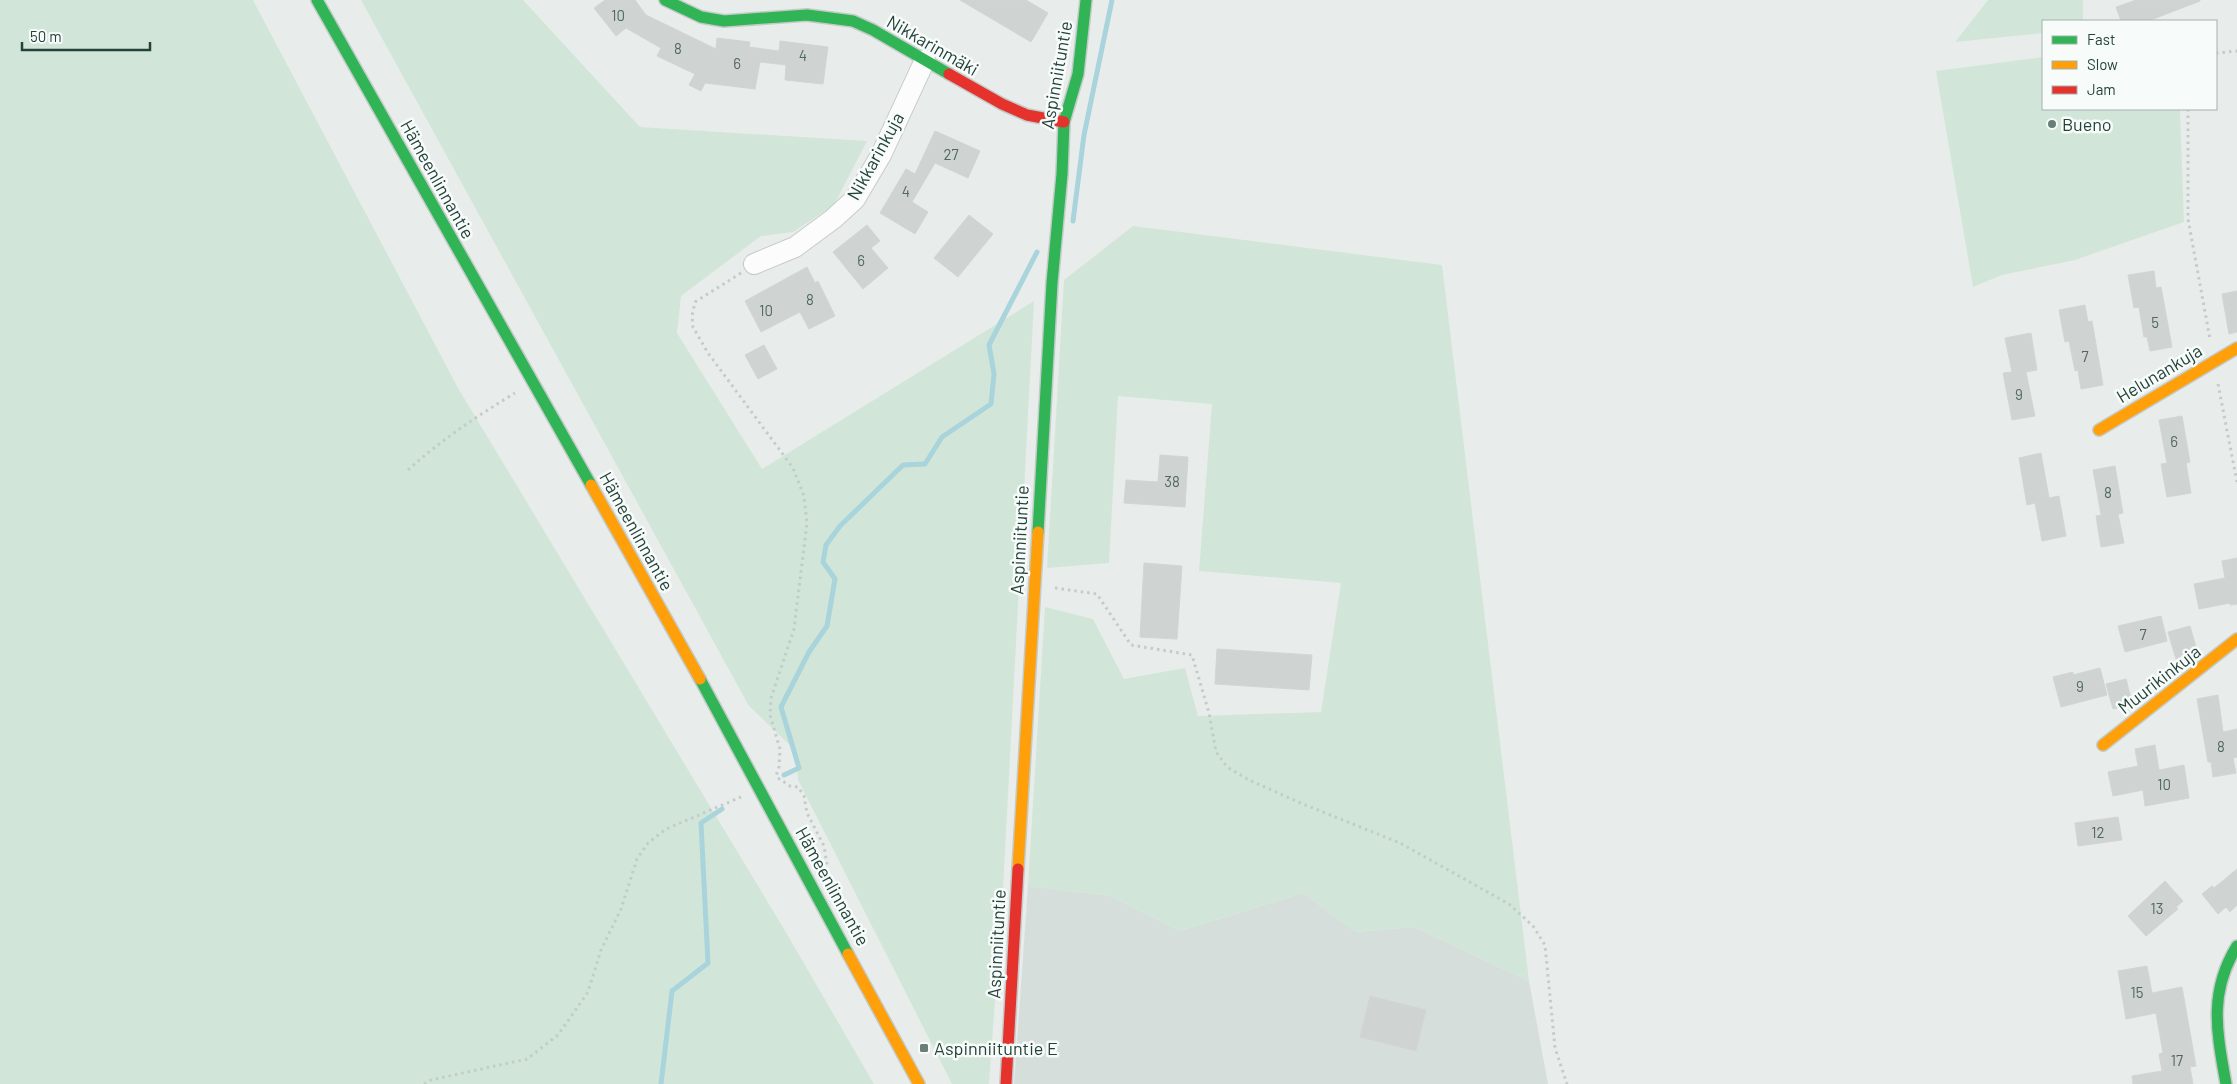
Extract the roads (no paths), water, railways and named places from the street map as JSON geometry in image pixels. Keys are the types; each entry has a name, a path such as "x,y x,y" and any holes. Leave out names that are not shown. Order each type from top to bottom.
{"street":[{"name":"Hämeenlinnantie","path":"317,0 691,663 919,1084"},
{"name":"Nikkarinmäki","path":"665,0 701,17 724,21 807,15 853,21 873,30 1002,104 1027,115 1064,122"},
{"name":"Aspinniituntie","path":"1006,1084 1052,283 1062,174 1064,122 1078,74 1086,0"},
{"name":"Nikkarinkuja","path":"754,264 795,247 833,219 855,199 880,155 925,60"},
{"name":"Helunankuja","path":"2099,430 2237,348"},
{"name":"Muurikinkuja","path":"2103,745 2237,639"},
{"path":"2226,1084 2217,1022 2217,988 2227,960 2237,946"}],"waterway":[{"path":"1073,221 1084,135 1112,0"},
{"path":"784,775 799,768 781,707 809,652 827,626 835,579 823,562 826,545 840,526 903,465 925,464 942,437 991,404 994,374 989,345 1037,252"},
{"path":"661,1084 672,991 708,963 701,823 722,809"}],"place":[{"name":"Bueno","path":"2052,124"},
{"name":"Aspinniituntie E","path":"924,1048"}]}
